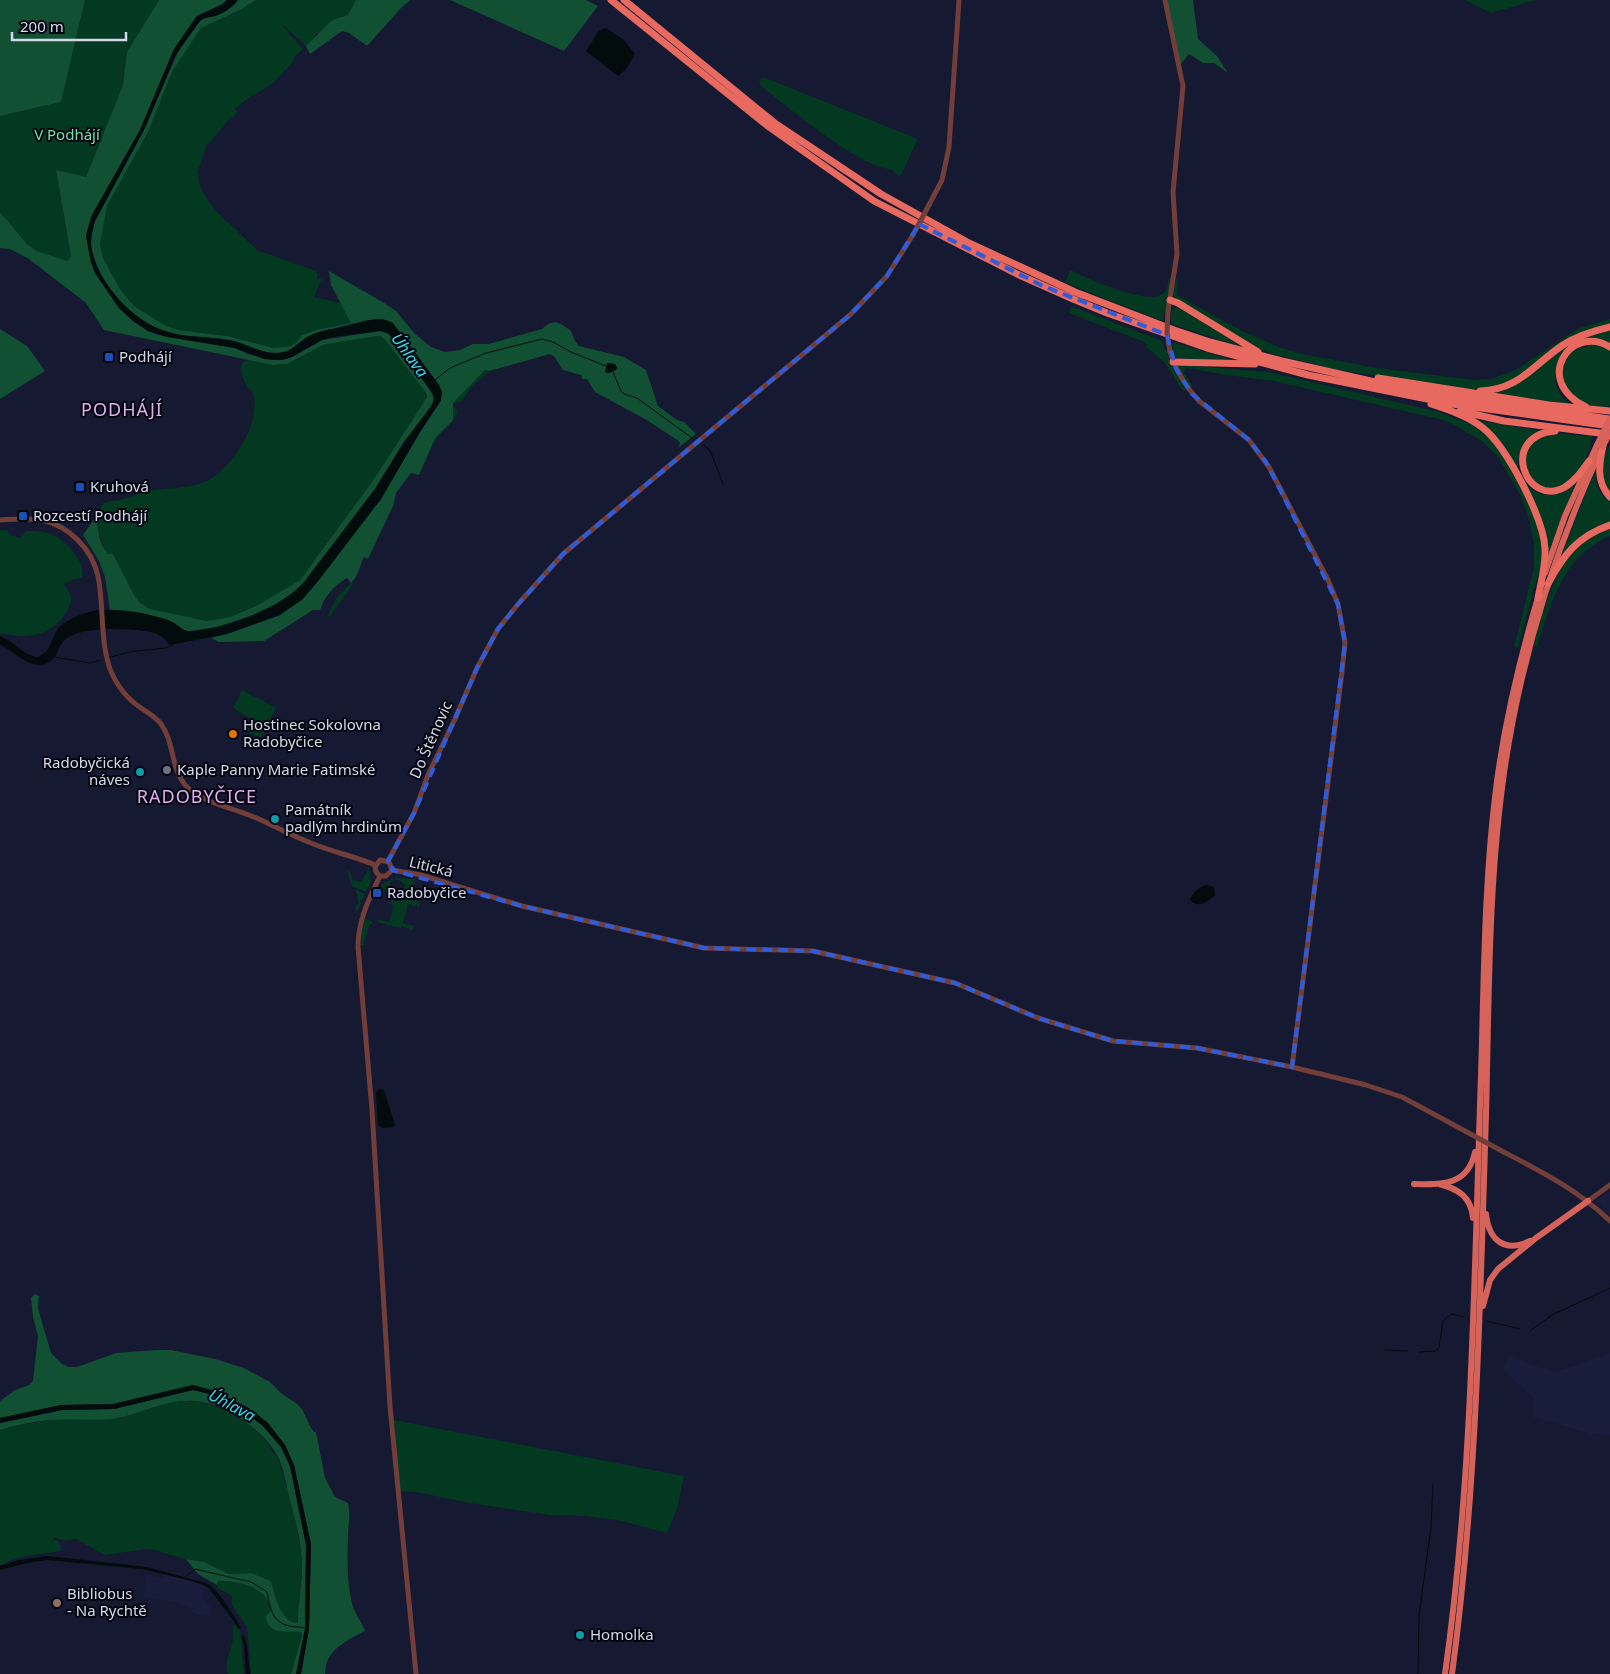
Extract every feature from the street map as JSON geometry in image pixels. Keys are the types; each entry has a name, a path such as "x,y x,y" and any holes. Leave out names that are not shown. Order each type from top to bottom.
{"highway":[{"path":"611,0 769,128 874,201 966,249 1073,299 1172,336 1397,394 1440,407 1504,421 1610,433"},
{"path":"624,0 776,124 881,194 969,243 1068,289 1166,327 1264,360 1452,397 1610,419 1571,518 1548,584 1522,677 1509,742 1501,796 1492,921 1479,1329 1467,1530 1452,1674"},
{"path":"1170,300 1178,303 1264,360"},
{"path":"1427,386 1477,391 1504,387 1519,380 1573,339 1610,327"},
{"path":"1596,410 1577,402 1565,391 1559,376 1560,365 1568,352 1578,344 1594,341 1610,348"},
{"path":"1173,362 1242,364 1264,360"},
{"path":"1334,373 1610,411"},
{"path":"1397,394 1521,415 1610,426"},
{"path":"1440,407 1469,420 1490,434 1506,456 1532,504 1542,526 1545,548 1538,598"},
{"path":"1566,429 1541,434 1530,440 1523,456 1522,465 1526,475 1538,487 1544,490 1556,490 1572,482 1610,433"},
{"path":"1600,446 1600,479 1604,490 1610,497"},
{"path":"1445,1674 1462,1511 1470,1396 1488,882 1495,795 1511,700 1522,652 1565,516 1589,461"},
{"path":"1548,584 1562,560 1578,542 1593,532 1610,525"},
{"path":"1438,1184 1456,1180 1469,1169 1473,1160 1478,1131"},
{"path":"1414,1184 1438,1184 1452,1187 1459,1191 1468,1201 1473,1214 1475,1242"},
{"path":"1483,1193 1486,1221 1495,1239 1503,1244 1512,1246 1536,1238"},
{"path":"1479,1329 1486,1290 1498,1269 1536,1238 1588,1201"}],"street":[{"name":"Do Štěnovic","path":"388,861 414,813 428,775 477,668 498,629 519,602 563,554 851,314 887,276 913,235 942,180 949,147 959,0"},
{"path":"1165,0 1182,86 1173,192 1177,254 1168,311 1167,333 1170,352 1184,384 1199,401 1243,435 1262,456 1328,580 1338,604 1343,623 1345,643 1342,672 1292,1067"},
{"path":"0,520 42,520 60,527 74,536 85,548 98,576 103,637 108,664 112,674 126,695 162,725 178,773 185,784 194,792 207,799 258,818 309,842 375,865"},
{"path":"380,860 388,861 392,865 392,870 386,876 380,876 376,872 375,865 380,860"},
{"name":"Litická","path":"392,870 421,875 522,906 704,948 813,951 955,983 1038,1018 1113,1041 1197,1048 1292,1067 1366,1086 1402,1097 1565,1185 1610,1220"},
{"path":"380,876 362,917 358,938 358,955 372,1110 390,1406 416,1674"},
{"path":"1588,1201 1610,1185"}],"highlighted area":[{"path":"919,224 1043,286 1167,335 1176,369 1192,394 1249,440 1266,462 1338,604 1345,643 1292,1067 1197,1048 1113,1041 1038,1018 955,983 813,951 704,948 522,906 392,870 393,864 388,861 414,813 477,668 498,629 519,603 563,554 851,314 887,276"}],"shaded area":[{"path":"1610,1190 1610,1215 1596,1201"},
{"path":"1610,1353 1610,1435 1592,1434 1533,1417 1533,1398 1503,1370 1509,1357 1555,1372"},
{"path":"164,1574 206,1585 202,1596 210,1607 210,1615 196,1614 191,1611 192,1608 178,1603 144,1597 145,1575 163,1578"}],"green space":[{"path":"0,0 85,0 61,102 0,116"},
{"name":"V Podhájí","path":"85,0 159,0 127,52 123,85 86,178 56,171 71,256 67,262 37,251 27,244 0,212 0,116 61,102"},
{"path":"159,0 227,0 197,16 174,49 140,130 92,215 86,236 91,262 95,273 119,308 133,321 148,331 159,335 235,348 248,354 271,360 282,360 292,357 322,340 380,331 388,333 433,393 434,399 430,409 404,442 375,489 299,589 276,604 250,616 217,627 190,631 185,631 174,623 153,616 110,610 105,577 99,561 83,535 97,515 102,546 108,554 113,554 140,603 150,609 207,621 230,617 256,606 300,580 374,479 427,397 426,393 381,336 323,345 287,364 273,365 104,330 86,303 29,259 10,249 0,248 0,212 27,244 37,251 67,261 71,256 56,170 86,177 123,85 127,52"},
{"path":"238,0 256,0 240,10 201,28 172,72 149,130 107,206 100,244 103,258 120,289 134,306 166,326 179,330 227,336 274,348 291,346 301,336 316,330 351,323 331,285 329,271 396,311 415,334 431,347 445,352 460,350 473,344 489,344 542,329 553,322 563,325 571,331 579,346 624,357 646,370 658,406 677,420 684,422 696,434 678,448 679,441 645,419 595,392 587,379 582,379 581,375 563,370 554,356 550,354 489,371 485,370 453,403 453,420 435,438 419,475 411,473 396,493 393,506 368,559 364,557 351,583 347,578 342,581 327,595 320,610 313,610 264,641 219,642 211,638 280,615 381,499 420,432 441,401 439,385 393,324 388,322 371,320 337,328 310,336 287,351 270,353 229,340 187,336 162,330 138,317 126,307 106,283 98,269 91,243 95,221 145,128 180,47 200,21 205,17 218,15 233,6"},
{"path":"256,0 356,0 348,15 343,16 315,35 312,42 306,46 279,22 303,49 293,58 294,61 272,84 253,94 235,109 238,112 233,118 231,117 206,147 198,171 199,183 213,208 257,250 316,271 318,277 316,279 321,278 321,281 314,297 341,303 352,323 316,330 291,346 274,348 227,336 179,330 166,326 134,306 120,289 103,258 100,244 107,206 149,130 172,72 201,28 240,10"},
{"path":"356,0 410,0 367,46 349,33 342,31 310,54 306,46 332,20 348,15"},
{"path":"450,0 586,0 598,6 564,51"},
{"path":"1164,0 1193,0 1198,39 1217,56 1228,73 1214,63 1203,63 1189,54 1180,65"},
{"path":"1465,0 1536,0 1491,13"},
{"path":"763,77 918,139 901,175 899,176 891,169 862,159 824,135 761,86 759,81"},
{"path":"1070,270 1118,290 1145,296 1156,296 1164,293 1169,278 1172,278 1168,296 1165,298 1167,303 1163,321 1065,282"},
{"path":"1176,279 1178,279 1177,295 1238,329 1279,347 1302,354 1377,368 1474,380 1490,379 1514,371 1579,328 1610,319 1610,325 1585,331 1509,383 1481,389 1468,389 1328,368 1273,354 1252,346 1175,298 1173,294"},
{"path":"1071,306 1162,341 1174,371 1186,390 1183,391 1165,363 1146,347 1147,345 1144,342 1069,313"},
{"path":"1177,307 1242,347 1171,324 1171,312 1173,308"},
{"path":"0,329 27,346 45,371 0,399"},
{"path":"1610,330 1610,344 1595,339 1581,340 1570,346 1561,356 1556,368 1556,381 1560,394 1570,404 1494,394 1516,385 1574,342"},
{"path":"381,336 385,339 426,393 427,397 374,479 300,580 256,606 230,617 207,621 150,609 140,603 113,554 108,554 105,551 97,522 103,503 134,496 150,490 197,485 221,471 237,453 249,432 252,422 254,398 242,376 242,363 255,360 275,365 286,364 328,343"},
{"path":"1173,342 1239,362 1177,358 1172,351"},
{"path":"1589,344 1595,344 1610,350 1610,404 1607,408 1580,402 1563,384 1562,369 1569,355 1580,347 1586,347"},
{"path":"1179,365 1269,372 1439,412 1471,424 1493,441 1506,461 1534,515 1542,540 1542,561 1518,648 1514,647 1534,567 1534,544 1528,516 1520,495 1498,457 1483,442 1443,420 1274,381 1187,368 1184,373 1193,386 1190,388"},
{"path":"485,370 489,372 472,386 461,402 454,403 453,406 453,403"},
{"path":"453,406 458,411 456,416 451,423 434,442 425,462 435,438 453,420"},
{"path":"1476,420 1541,431 1526,442 1519,455 1519,469 1524,481 1533,490 1546,495 1560,493 1575,484 1547,557 1546,533 1539,514 1505,450"},
{"path":"1554,433 1592,436 1587,455 1569,481 1561,486 1543,487 1528,475 1528,468 1524,466 1524,460 1533,441"},
{"path":"1610,445 1610,495 1603,484 1603,457"},
{"path":"1595,470 1598,488 1610,502 1610,523 1577,539 1561,557"},
{"path":"1610,528 1610,536 1580,556 1570,568 1554,597 1537,647 1534,646 1549,595 1567,559 1582,543"},
{"path":"0,530 7,530 10,535 21,538 26,531 43,532 53,535 64,542 78,559 83,572 82,578 64,584 71,597 71,603 62,618 50,629 27,636 4,633 0,635"},
{"path":"351,583 353,584 330,617 328,615 337,597"},
{"path":"242,690 276,708 261,738 246,731 251,719 233,708"},
{"path":"369,867 371,881 366,892 352,886 347,870 349,870 353,880 361,882"},
{"path":"394,878 393,881 391,880 389,887 386,887 383,895 386,896 378,894 382,884"},
{"path":"395,878 415,879 410,899 419,902 419,909 416,905 415,907 410,904 408,905 403,923 414,926 412,931 401,926 401,928 378,921 378,919 389,922 394,906 386,902 391,903 392,900 400,902 405,885 399,880 395,880"},
{"path":"356,889 365,894 356,914 355,905 358,904"},
{"path":"364,918 373,922 370,924 367,932 369,934 367,934 364,943 366,945 360,945"},
{"path":"35,1294 39,1296 38,1308 51,1353 62,1364 69,1367 77,1367 116,1353 171,1350 215,1359 244,1368 270,1382 283,1395 302,1409 311,1428 316,1432 325,1478 335,1497 348,1503 349,1587 353,1607 365,1631 333,1652 326,1666 325,1674 301,1674 309,1629 311,1544 294,1465 285,1445 267,1422 193,1385 113,1404 61,1405 0,1418 0,1401 15,1390 29,1385 33,1381 38,1336 31,1298"},
{"path":"193,1390 210,1394 244,1411 263,1426 281,1447 290,1466 306,1545 305,1629 296,1674 291,1674 302,1635 301,1632 284,1632 274,1629 267,1622 266,1616 271,1611 269,1603 258,1591 235,1582 218,1581 217,1585 198,1574 186,1559 204,1562 229,1574 251,1573 269,1580 272,1583 280,1609 288,1619 298,1623 302,1567 298,1531 279,1459 274,1450 257,1431 224,1409 202,1402 191,1401 169,1403 117,1418 46,1421 0,1430 0,1423 62,1410 114,1409"},
{"path":"184,1401 202,1402 226,1410 251,1426 262,1436 278,1458 293,1508 300,1545 302,1566 298,1624 288,1620 280,1609 272,1583 269,1580 251,1573 229,1574 204,1562 181,1558 155,1550 146,1549 105,1555 76,1539 66,1541 53,1537 60,1543 61,1551 23,1557 0,1565 0,1430 51,1420 118,1418 164,1404"},
{"path":"394,1420 684,1476 677,1509 667,1533 618,1520 550,1515 469,1503 416,1492 399,1491"},
{"path":"218,1581 241,1583 258,1589 264,1594 271,1610 278,1618 301,1632 291,1674 251,1674 247,1627 232,1605 232,1597 217,1588"},
{"path":"238,1624 240,1628 244,1674 228,1674 227,1670 227,1660 233,1638 233,1626"}],"water":[{"name":"Úhlava","path":"227,0 238,0 224,12 200,21 175,56 145,128 95,221 91,243 98,269 106,283 126,307 138,317 162,330 187,336 229,340 270,353 288,351 309,336 324,331 364,321 381,319 388,321 393,323 439,385 442,392 441,400 381,499 303,599 280,615 227,634 169,645 161,636 145,631 109,629 85,631 67,638 53,660 45,664 32,664 0,645 0,636 27,654 38,657 48,649 60,626 68,620 93,611 121,610 151,615 173,622 184,630 191,631 229,624 271,607 295,591 304,582 375,489 404,442 432,405 434,399 432,393 393,338 387,333 380,331 332,337 322,340 292,357 282,360 264,359 235,348 167,337 148,331 119,308 95,273 86,236 92,215 140,130 174,49 197,16 222,5"},
{"path":"606,28 624,40 635,54 626,69 618,76 586,51 599,31"},
{"path":"607,363 615,364 616,370 609,373 605,372"},
{"path":"1206,885 1214,887 1215,895 1206,902 1200,904 1193,903 1190,900 1192,895"},
{"path":"379,1089 384,1090 395,1125 393,1127 382,1128 378,1125 376,1092"},
{"name":"Úhlava","path":"193,1385 212,1390 247,1407 267,1422 285,1445 294,1465 311,1544 309,1629 301,1674 296,1674 305,1629 306,1545 290,1466 281,1447 263,1426 244,1411 210,1394 193,1390 114,1409 62,1410 0,1423 0,1418 61,1405 113,1404"},
{"path":"48,1556 147,1567 206,1583 221,1596 241,1628 238,1629 208,1587 192,1581 142,1569 47,1560 0,1570 0,1566 19,1560"},
{"path":"244,1635 250,1674 246,1674 244,1645 241,1637"}],"waterway":[{"path":"435,380 450,368 486,353 542,339 553,342 571,352 606,366"},
{"path":"613,372 624,394 637,398 692,438"},
{"path":"703,445 710,450 723,484"},
{"path":"111,657 129,652 166,648 174,644"},
{"path":"54,657 90,663 100,660"},
{"path":"1530,1331 1552,1315 1610,1288"},
{"path":"1419,1352 1435,1351 1439,1348 1443,1321 1451,1314 1464,1317"},
{"path":"1487,1321 1520,1329"},
{"path":"1385,1350 1408,1351"},
{"path":"1418,1674 1419,1616 1431,1527 1433,1484"},
{"path":"185,1577 195,1569 251,1582 267,1592 272,1612 277,1620 288,1626 305,1628"}],"place":[{"name":"Podhájí","path":"109,357"},
{"name":"Kruhová","path":"80,487"},
{"name":"Rozcestí Podhájí","path":"23,516"},
{"name":"Hostinec Sokolovna Radobyčice","path":"233,734"},
{"name":"Kaple Panny Marie Fatimské","path":"167,770"},
{"name":"Radobyčická náves","path":"140,772"},
{"name":"Památník padlým hrdinům","path":"275,819"},
{"name":"Radobyčice","path":"377,893"},
{"name":"Bibliobus - Na Rychtě","path":"57,1603"},
{"name":"Homolka","path":"580,1635"}],"district":[{"name":"PODHÁJÍ","path":"122,410"},
{"name":"RADOBYČICE","path":"197,797"}]}
